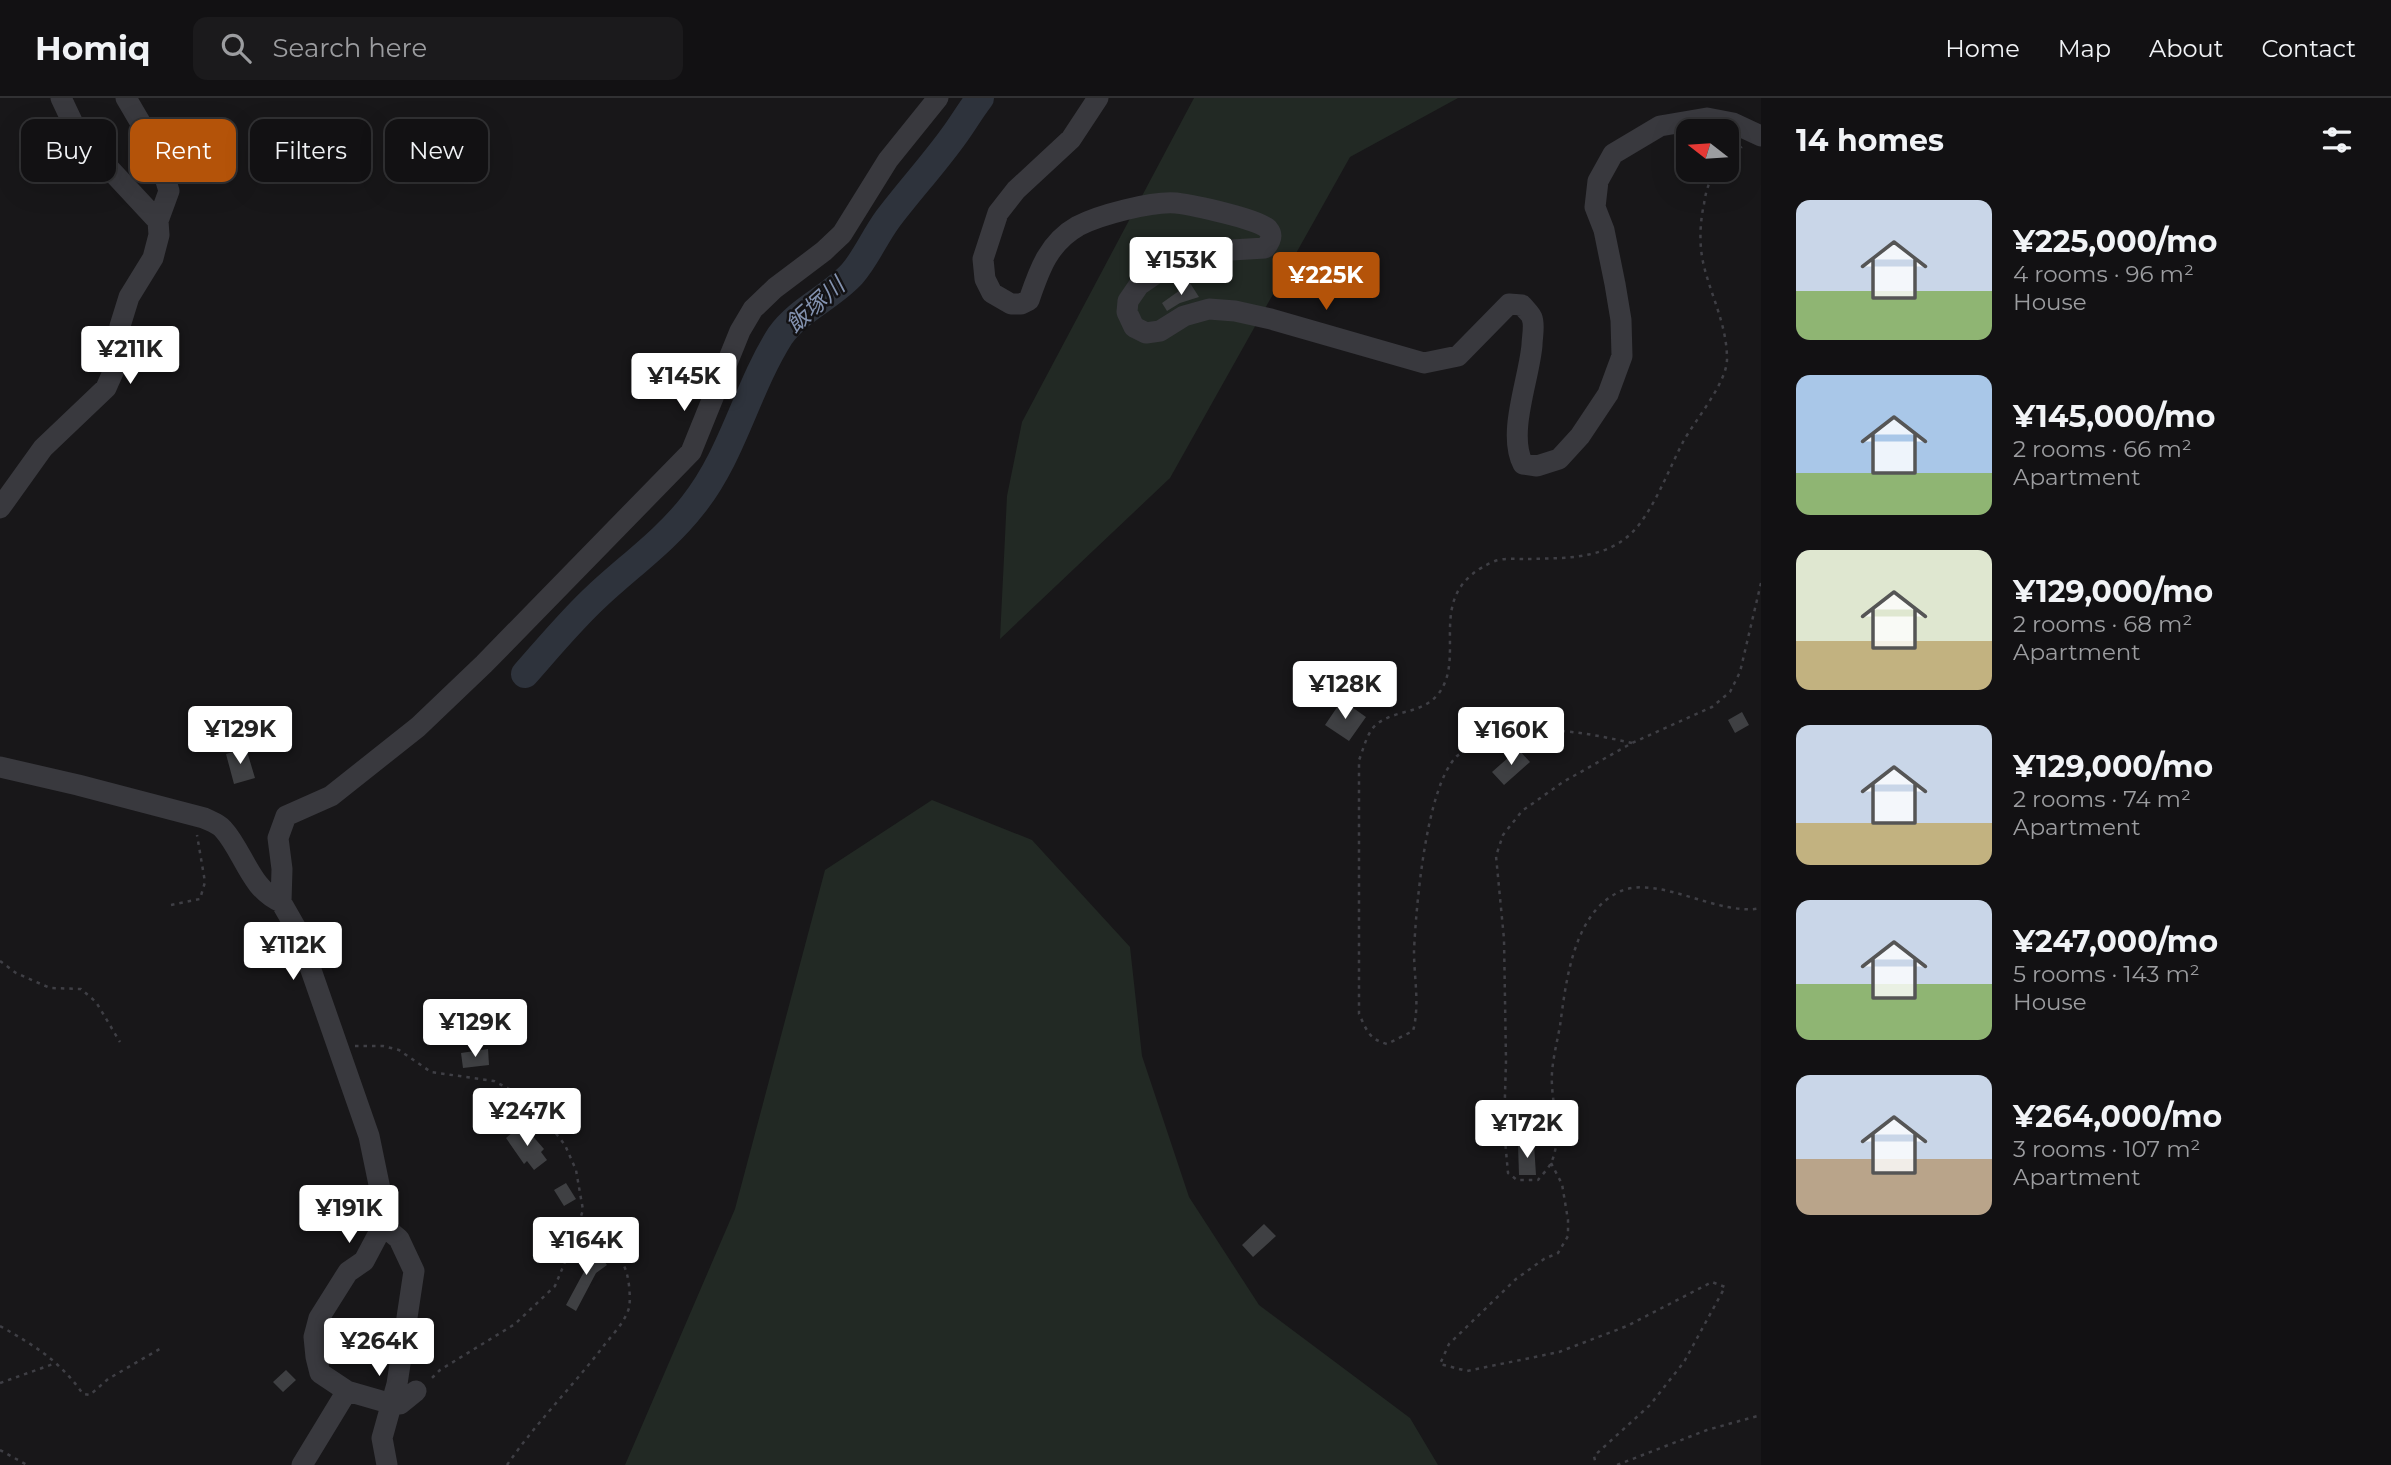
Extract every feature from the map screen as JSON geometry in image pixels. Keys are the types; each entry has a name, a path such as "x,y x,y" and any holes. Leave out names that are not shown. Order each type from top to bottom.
{"street":[{"path":"61,98 79,136 158,221"},
{"path":"0,509 43,448 106,388 118,361 120,326 130,298 153,258 159,235 158,221 169,191 157,151 126,98"},
{"path":"416,1391 400,1404 392,1404 347,1391 320,1373 316,1357 314,1337 319,1318 348,1272 364,1261 381,1229 380,1194 369,1136 297,930 281,902 282,869 278,838 286,816 331,796 418,727 484,664 691,452 740,331 753,309 842,234 888,160 938,98"},
{"path":"1098,98 1071,139 1016,190 998,213 983,259 985,279 992,293 1011,304 1021,304 1029,300 1041,264 1058,242 1077,227 1119,211 1174,203 1238,216 1267,228 1271,241 1265,247 1198,251 1171,263 1139,285 1128,302 1127,312 1134,327 1146,333 1160,331 1184,316 1209,309 1235,311 1424,363 1458,356 1509,304 1522,305 1532,317 1533,332 1530,366 1517,428 1517,452 1523,464 1537,466 1559,459 1580,436 1608,394 1622,356 1621,320 1615,284 1604,230 1595,207 1598,181 1613,154 1660,126 1707,118 1733,122 1761,136"},
{"path":"0,767 204,818 222,827 254,879 269,897 281,902"},
{"path":"381,1224 399,1239 414,1271 392,1404 382,1437 387,1465"},
{"path":"302,1465 347,1391"}],"path":[{"path":"1632,743 1588,733 1533,730 1491,737 1457,756 1436,791 1425,844 1414,952 1416,1011 1413,1031 1387,1044 1375,1040 1359,1014 1359,760 1368,735 1378,723 1422,709 1439,693 1446,678 1450,611 1461,587 1476,572 1497,560 1591,556 1622,542 1640,523 1665,482 1684,441 1716,391 1727,362 1724,329 1702,260 1700,219 1708,182"},
{"path":"1761,583 1740,672 1730,692 1712,707 1632,743 1563,782 1522,811 1503,835 1496,856 1504,939 1504,1129 1507,1173 1517,1180 1538,1180 1551,1163 1556,1136 1552,1073 1564,985 1582,929 1601,906 1621,891 1645,888 1749,911 1761,908"},
{"path":"171,905 200,899 205,882 191,815"},
{"path":"0,961 16,973 50,988 80,989 96,1002 120,1042"},
{"path":"338,1047 383,1046 399,1050 431,1072 494,1081 515,1091 536,1108 565,1145 576,1170 583,1210 555,1286 515,1324 440,1370 416,1391"},
{"path":"1551,1163 1562,1184 1568,1236 1558,1253 1544,1259 1516,1279 1449,1344 1440,1364 1467,1371 1559,1352 1627,1326 1712,1282 1725,1287 1684,1362 1650,1405 1594,1456 1596,1465"},
{"path":"507,1465 528,1434 620,1326 629,1307 624,1266 578,1227"},
{"path":"0,1326 40,1349 57,1363 83,1394 90,1395 108,1379 163,1348"},
{"path":"0,1384 57,1363"},
{"path":"1617,1465 1707,1430 1761,1415"},
{"path":"0,1450 27,1465"}],"shaded area":[{"path":"1194,98 1458,98 1350,157 1170,478 1000,639 1007,496 1022,422"},
{"path":"932,800 1032,840 1130,947 1142,1056 1189,1197 1259,1305 1410,1418 1438,1465 625,1465 735,1209 825,870"}],"building":[{"path":"1190,283 1199,297 1180,303 1167,311 1162,303"},
{"path":"1342,700 1366,717 1349,741 1325,725"},
{"path":"1742,712 1749,725 1735,733 1728,720"},
{"path":"246,748 255,778 234,784 226,754"},
{"path":"1518,749 1530,762 1504,785 1492,772"},
{"path":"488,1049 489,1065 463,1068 461,1053"},
{"path":"486,1096 504,1103 498,1118 480,1110"},
{"path":"519,1127 526,1136 530,1133 544,1149 541,1152 547,1160 534,1170 527,1161 524,1164 506,1138"},
{"path":"1518,1144 1534,1144 1536,1175 1519,1175"},
{"path":"566,1183 576,1199 564,1206 554,1190"},
{"path":"1264,1224 1276,1236 1253,1257 1242,1245"},
{"path":"594,1247 607,1265 596,1273 576,1311 566,1305 587,1266 580,1257"},
{"path":"286,1370 296,1380 283,1392 273,1382"}],"waterway":[{"name":"飯塚川","path":"525,674 587,605 659,541 693,505 719,465 780,336 796,319 852,274 887,220 945,148 980,98"}]}
